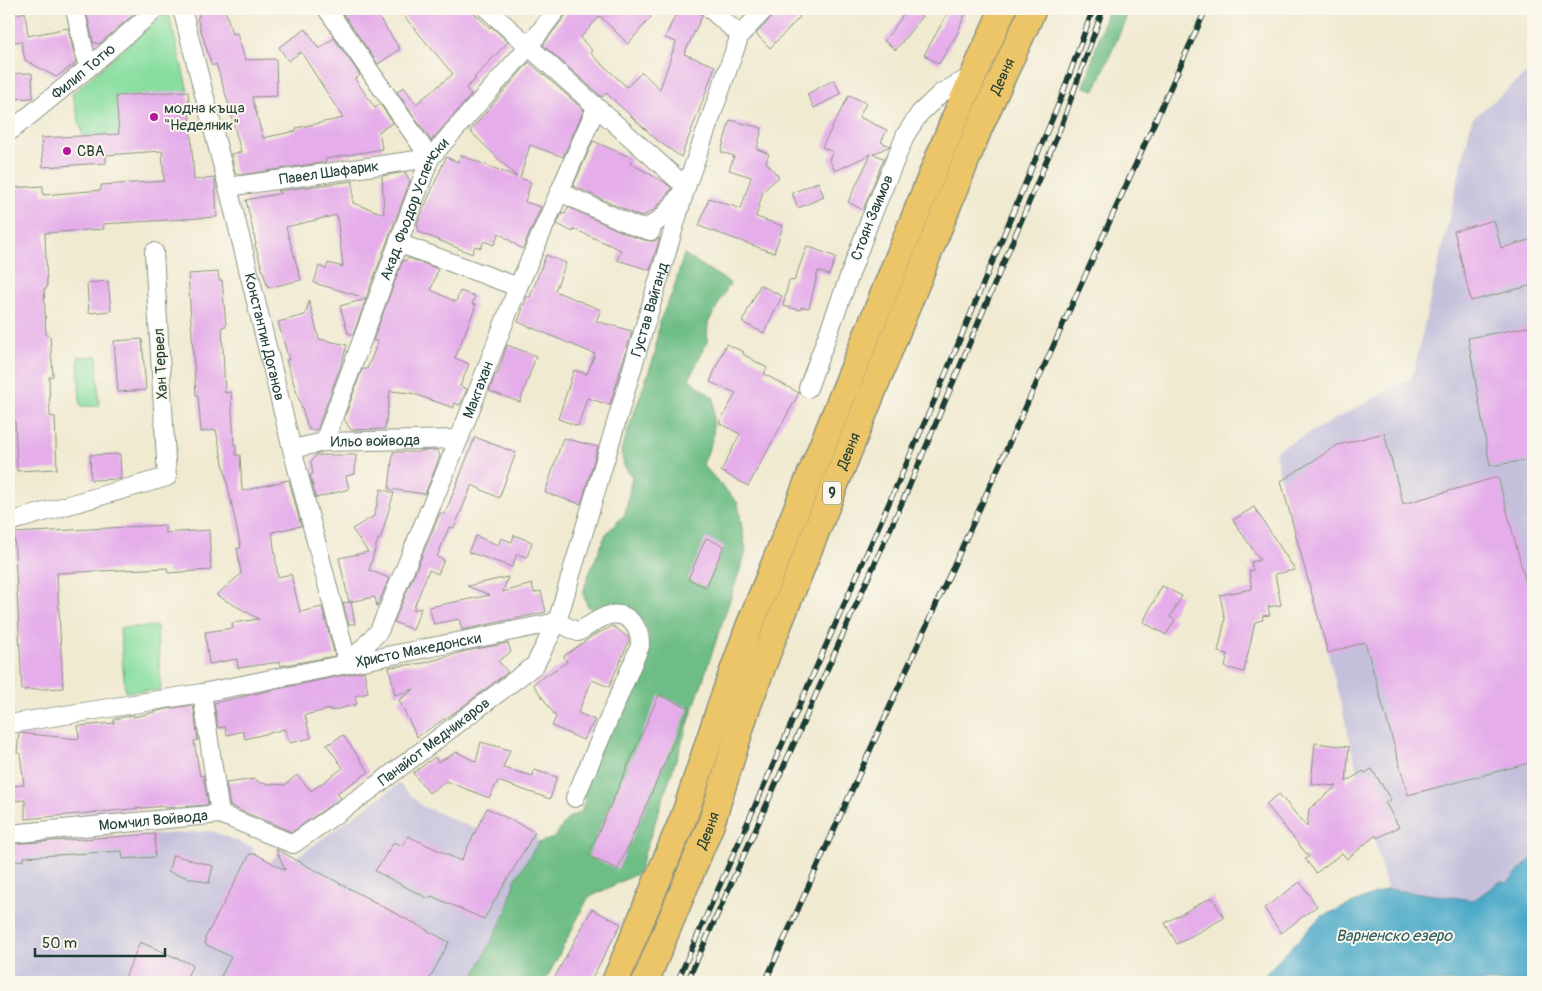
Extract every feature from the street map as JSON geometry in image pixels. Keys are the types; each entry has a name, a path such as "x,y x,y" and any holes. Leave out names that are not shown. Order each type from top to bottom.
{"highway":[{"name":"Девня","path":"615,982 686,814 720,708 753,617 954,120 1003,9"},
{"name":"Девня","path":"645,982 711,824 746,710 773,638 980,128 1033,9"}],"street":[{"path":"75,9 88,68"},
{"name":"Филип Тотю","path":"9,132 88,68 156,9"},
{"name":"Константин Доганов","path":"182,9 228,187 292,450 348,664"},
{"path":"327,9 430,158"},
{"path":"487,9 686,187 656,223 641,228"},
{"name":"Акад. Фьодор Успенски","path":"324,442 430,158 529,46 557,9"},
{"path":"710,9 740,34"},
{"name":"Густав Вайганд","path":"557,622 686,187 740,34 765,9"},
{"name":"Стоян Заимов","path":"808,388 870,220 906,134 920,113 941,93 974,75"},
{"name":"Макгахан","path":"348,664 378,631 459,439 518,287 596,108"},
{"name":"Павел Шафарик","path":"228,187 430,158"},
{"path":"560,192 641,228 671,237"},
{"path":"398,242 518,287"},
{"name":"Хан Тервел","path":"9,522 167,477 154,252"},
{"name":"Ильо войвода","path":"292,450 324,442 459,439"},
{"path":"557,622 578,632 604,617 619,615 633,622 638,629 640,637 640,646 637,654 575,798"},
{"name":"Христо Македонски","path":"9,724 202,693 557,622"},
{"name":"Панайот Медникаров","path":"293,844 375,787 535,664 557,622"},
{"path":"202,693 220,814"},
{"name":"Момчил Войвода","path":"9,834 220,814 293,844"}],"shaded area":[{"path":"1533,68 1533,857 1507,883 1474,900 1387,889 1328,653 1281,481 1275,451 1412,378 1472,119"},
{"path":"399,784 422,806 476,829 487,808 535,832 538,843 515,880 506,912 471,982 9,982 9,844 212,831 254,848 252,852 270,862 280,851 294,859"}],"green space":[{"path":"1108,9 1130,9 1095,90 1084,87"},
{"path":"168,11 188,91 119,137 104,138 104,135 83,136 72,94"},
{"path":"684,254 730,283 708,323 707,342 689,379 714,398 713,437 703,465 738,503 746,552 638,873 588,898 545,982 471,982 506,912 515,880 538,843 554,838 568,818 581,812 585,800 582,789 631,683 644,668 649,636 644,622 620,607 599,613 588,607 583,594 588,576 606,534 625,514 632,477 624,466 621,450 655,354 659,322 673,291"},
{"path":"97,356 99,406 80,406 78,357"},
{"path":"157,626 161,690 125,692 120,628"}],"water":[{"name":"Варненско езеро","path":"1533,857 1533,982 1258,982 1320,917 1387,889 1474,900 1501,881 1507,883"}],"building":[{"path":"86,9 140,9 99,44 93,42"},
{"path":"197,9 225,9 232,34 237,33 245,60 276,59 277,96 252,97 263,138 296,131 296,128 343,118 301,52 288,61 279,47 306,29 319,49 334,38 360,75 355,79 375,108 380,104 393,123 379,131 382,149 325,159 326,162 240,175 235,173 231,154 241,152 216,64 212,66 197,18 199,17"},
{"path":"340,9 373,9 400,49 378,64"},
{"path":"398,9 470,9 508,42 466,88 471,95 431,141 397,92 404,87 416,104 453,74"},
{"path":"570,9 641,9 651,17 628,44 600,16 580,38 592,50 590,53 627,87 642,72 660,89 676,42 665,38 678,9 691,9 701,13 702,16 684,54 715,66 681,157 657,140 606,93 602,97 543,45"},
{"path":"775,9 792,9 800,17 770,48 756,34 773,16"},
{"path":"906,9 922,16 896,50 884,41"},
{"path":"950,9 967,9 957,34 939,64 924,55"},
{"path":"25,12 28,36 68,28 76,63 56,77 25,60 21,41 9,43 9,16"},
{"path":"529,62 584,110 563,157 530,145 520,178 531,182 525,202 541,207 524,246 522,249 499,233 494,245 484,241 481,248 475,246 472,254 419,232 417,224 446,157 458,162 460,155 517,177 470,131"},
{"path":"32,73 33,98 9,99 10,74"},
{"path":"834,80 841,94 814,108 807,94"},
{"path":"188,91 194,180 215,178 217,217 103,224 104,229 45,233 47,288 44,289 46,335 50,336 53,376 49,377 50,416 55,417 57,469 17,471 15,421 11,422 9,382 13,381 11,340 9,340 9,188 43,186 43,195 101,190 101,185 164,181 162,151 106,155 106,163 43,167 41,138 119,134 116,96"},
{"path":"849,95 866,103 859,117 887,130 881,142 890,146 873,154 884,158 863,210 848,202 871,154 835,171 829,159 833,152 822,147"},
{"path":"730,120 762,128 757,149 769,154 766,162 779,177 763,191 756,217 783,226 774,253 699,226 709,198 741,209 751,177 729,170 734,156 721,152"},
{"path":"593,141 632,158 630,163 671,187 654,210 641,217 573,186"},
{"path":"405,172 410,181 366,298 314,283 319,266 326,269 328,263 343,267 337,215 286,227 301,280 268,288 255,245 246,200 282,193 277,191 353,181 353,203 384,214 382,176"},
{"path":"818,182 824,197 798,208 792,193"},
{"path":"568,207 631,236 648,241 660,238 650,270 617,260 621,250 574,229 573,232 557,224 562,213 565,214"},
{"path":"1494,220 1501,248 1533,239 1533,285 1471,301 1454,231"},
{"path":"807,246 836,257 829,275 818,271 809,308 801,307 800,310 783,306 789,280 794,281"},
{"path":"546,255 566,263 555,291 601,310 596,321 632,331 610,405 587,398 578,426 558,419 574,370 587,374 595,354 518,322 527,296 530,297"},
{"path":"409,258 438,269 431,290 456,302 460,291 475,296 472,304 476,305 455,358 469,364 460,386 467,389 460,405 454,403 454,408 411,393 390,391 385,429 351,430 344,419 362,369 367,369 378,342 373,340 402,262"},
{"path":"218,272 219,280 222,280 226,326 222,327 225,393 231,392 234,445 236,445 236,455 240,455 242,491 289,480 301,526 272,532 278,577 291,574 300,612 322,607 335,656 280,666 280,662 238,668 237,659 209,664 205,632 233,628 232,623 259,619 216,595 241,574 237,548 241,548 216,430 201,432 198,395 196,395 188,274"},
{"path":"108,281 111,311 89,313 87,283"},
{"path":"760,285 782,296 764,333 742,322"},
{"path":"366,299 353,335 348,333 340,306"},
{"path":"309,301 319,339 347,345 317,430 309,430 286,360 289,360 278,322 305,315"},
{"path":"1533,326 1533,459 1490,466 1468,338"},
{"path":"142,339 146,390 118,392 114,341"},
{"path":"726,344 744,352 743,354 767,368 764,374 799,393 748,486 721,471 740,434 719,423 736,393 710,382"},
{"path":"507,345 536,356 520,402 489,391 495,375 497,375"},
{"path":"1384,433 1403,504 1498,477 1533,610 1533,762 1408,795 1365,642 1328,653 1281,481 1338,445"},
{"path":"475,437 516,453 499,498 472,485 454,528 449,527 437,557 444,560 438,574 429,570 413,610 421,608 413,630 394,622 440,513 445,514"},
{"path":"563,438 598,447 581,504 545,493"},
{"path":"437,450 440,456 425,494 389,489 393,452"},
{"path":"120,454 121,479 91,480 90,455"},
{"path":"316,455 356,455 355,474 346,476 349,489 316,498 310,475 313,474 311,462"},
{"path":"381,489 394,493 369,570 389,578 377,607 375,597 349,602 339,558 368,552 352,529 374,516"},
{"path":"1254,507 1295,570 1275,574 1281,605 1268,607 1270,615 1262,616 1263,620 1255,622 1244,672 1225,667 1228,654 1218,652 1225,620 1220,595 1252,589 1249,571 1253,570 1251,562 1260,560 1233,520"},
{"path":"165,525 165,533 209,530 211,570 168,573 167,568 57,573 63,688 22,690 14,533"},
{"path":"514,535 532,542 527,557 517,554 512,567 468,552 476,536 498,545 501,538 512,542"},
{"path":"706,538 724,546 706,587 688,579"},
{"path":"508,577 503,592 532,584 534,593 541,591 546,612 462,630 459,619 434,624 429,607 490,595 467,586"},
{"path":"1162,586 1182,596 1170,617 1175,620 1166,635 1143,622"},
{"path":"351,602 355,624 349,624 343,603"},
{"path":"613,626 628,637 629,641 609,687 592,680 578,713 595,720 583,740 552,726 556,717 533,684 567,662 564,656 594,635"},
{"path":"508,643 511,652 498,661 508,672 458,710 417,737 399,700 414,689 395,695 389,667 424,663 466,651"},
{"path":"364,671 368,693 355,696 357,704 305,715 311,738 289,743 285,729 245,739 243,731 227,735 225,727 218,728 214,703"},
{"path":"659,695 689,708 618,869 588,856"},
{"path":"193,705 198,740 194,741 200,776 203,775 207,805 165,808 165,806 25,819 25,800 10,801 9,786 24,785 20,753 17,753 19,733 79,739 78,726 114,723 114,719 134,715 134,717"},
{"path":"343,735 369,772 337,793 341,798 292,832 230,806 226,783 255,779 260,783 285,785 297,775 311,791 343,768 327,745"},
{"path":"481,742 510,750 503,768 533,776 534,770 557,777 550,799 498,781 489,798 446,781 429,793 413,773 435,757 438,762 457,752 476,762"},
{"path":"1315,743 1349,747 1346,782 1363,771 1365,773 1372,769 1391,800 1385,802 1399,827 1377,838 1376,835 1347,859 1342,853 1316,873 1305,859 1309,857 1266,804 1279,794 1307,827 1309,809 1337,786 1311,784"},
{"path":"487,808 535,832 484,919 431,896 429,899 375,871 394,842 402,846 408,836 461,861"},
{"path":"155,834 155,857 123,859 122,851 24,857 24,860 9,862 9,844"},
{"path":"276,849 449,942 428,982 218,982 231,957 205,944 205,938 250,854 256,854 285,870"},
{"path":"173,855 213,866 209,883 168,872"},
{"path":"1300,882 1317,906 1281,933 1264,908"},
{"path":"1212,897 1224,918 1177,944 1165,923"},
{"path":"592,909 621,924 590,982 552,982"},
{"path":"140,942 193,965 184,982 123,982"}],"railway":[{"path":"677,982 935,399 1061,98 1093,9"},
{"path":"687,982 909,487 1062,124 1103,9"},
{"path":"765,982 1206,9"}],"place":[{"name":"модна къща \"Неделник\"","path":"154,117"},
{"name":"CBA","path":"67,151"}]}
